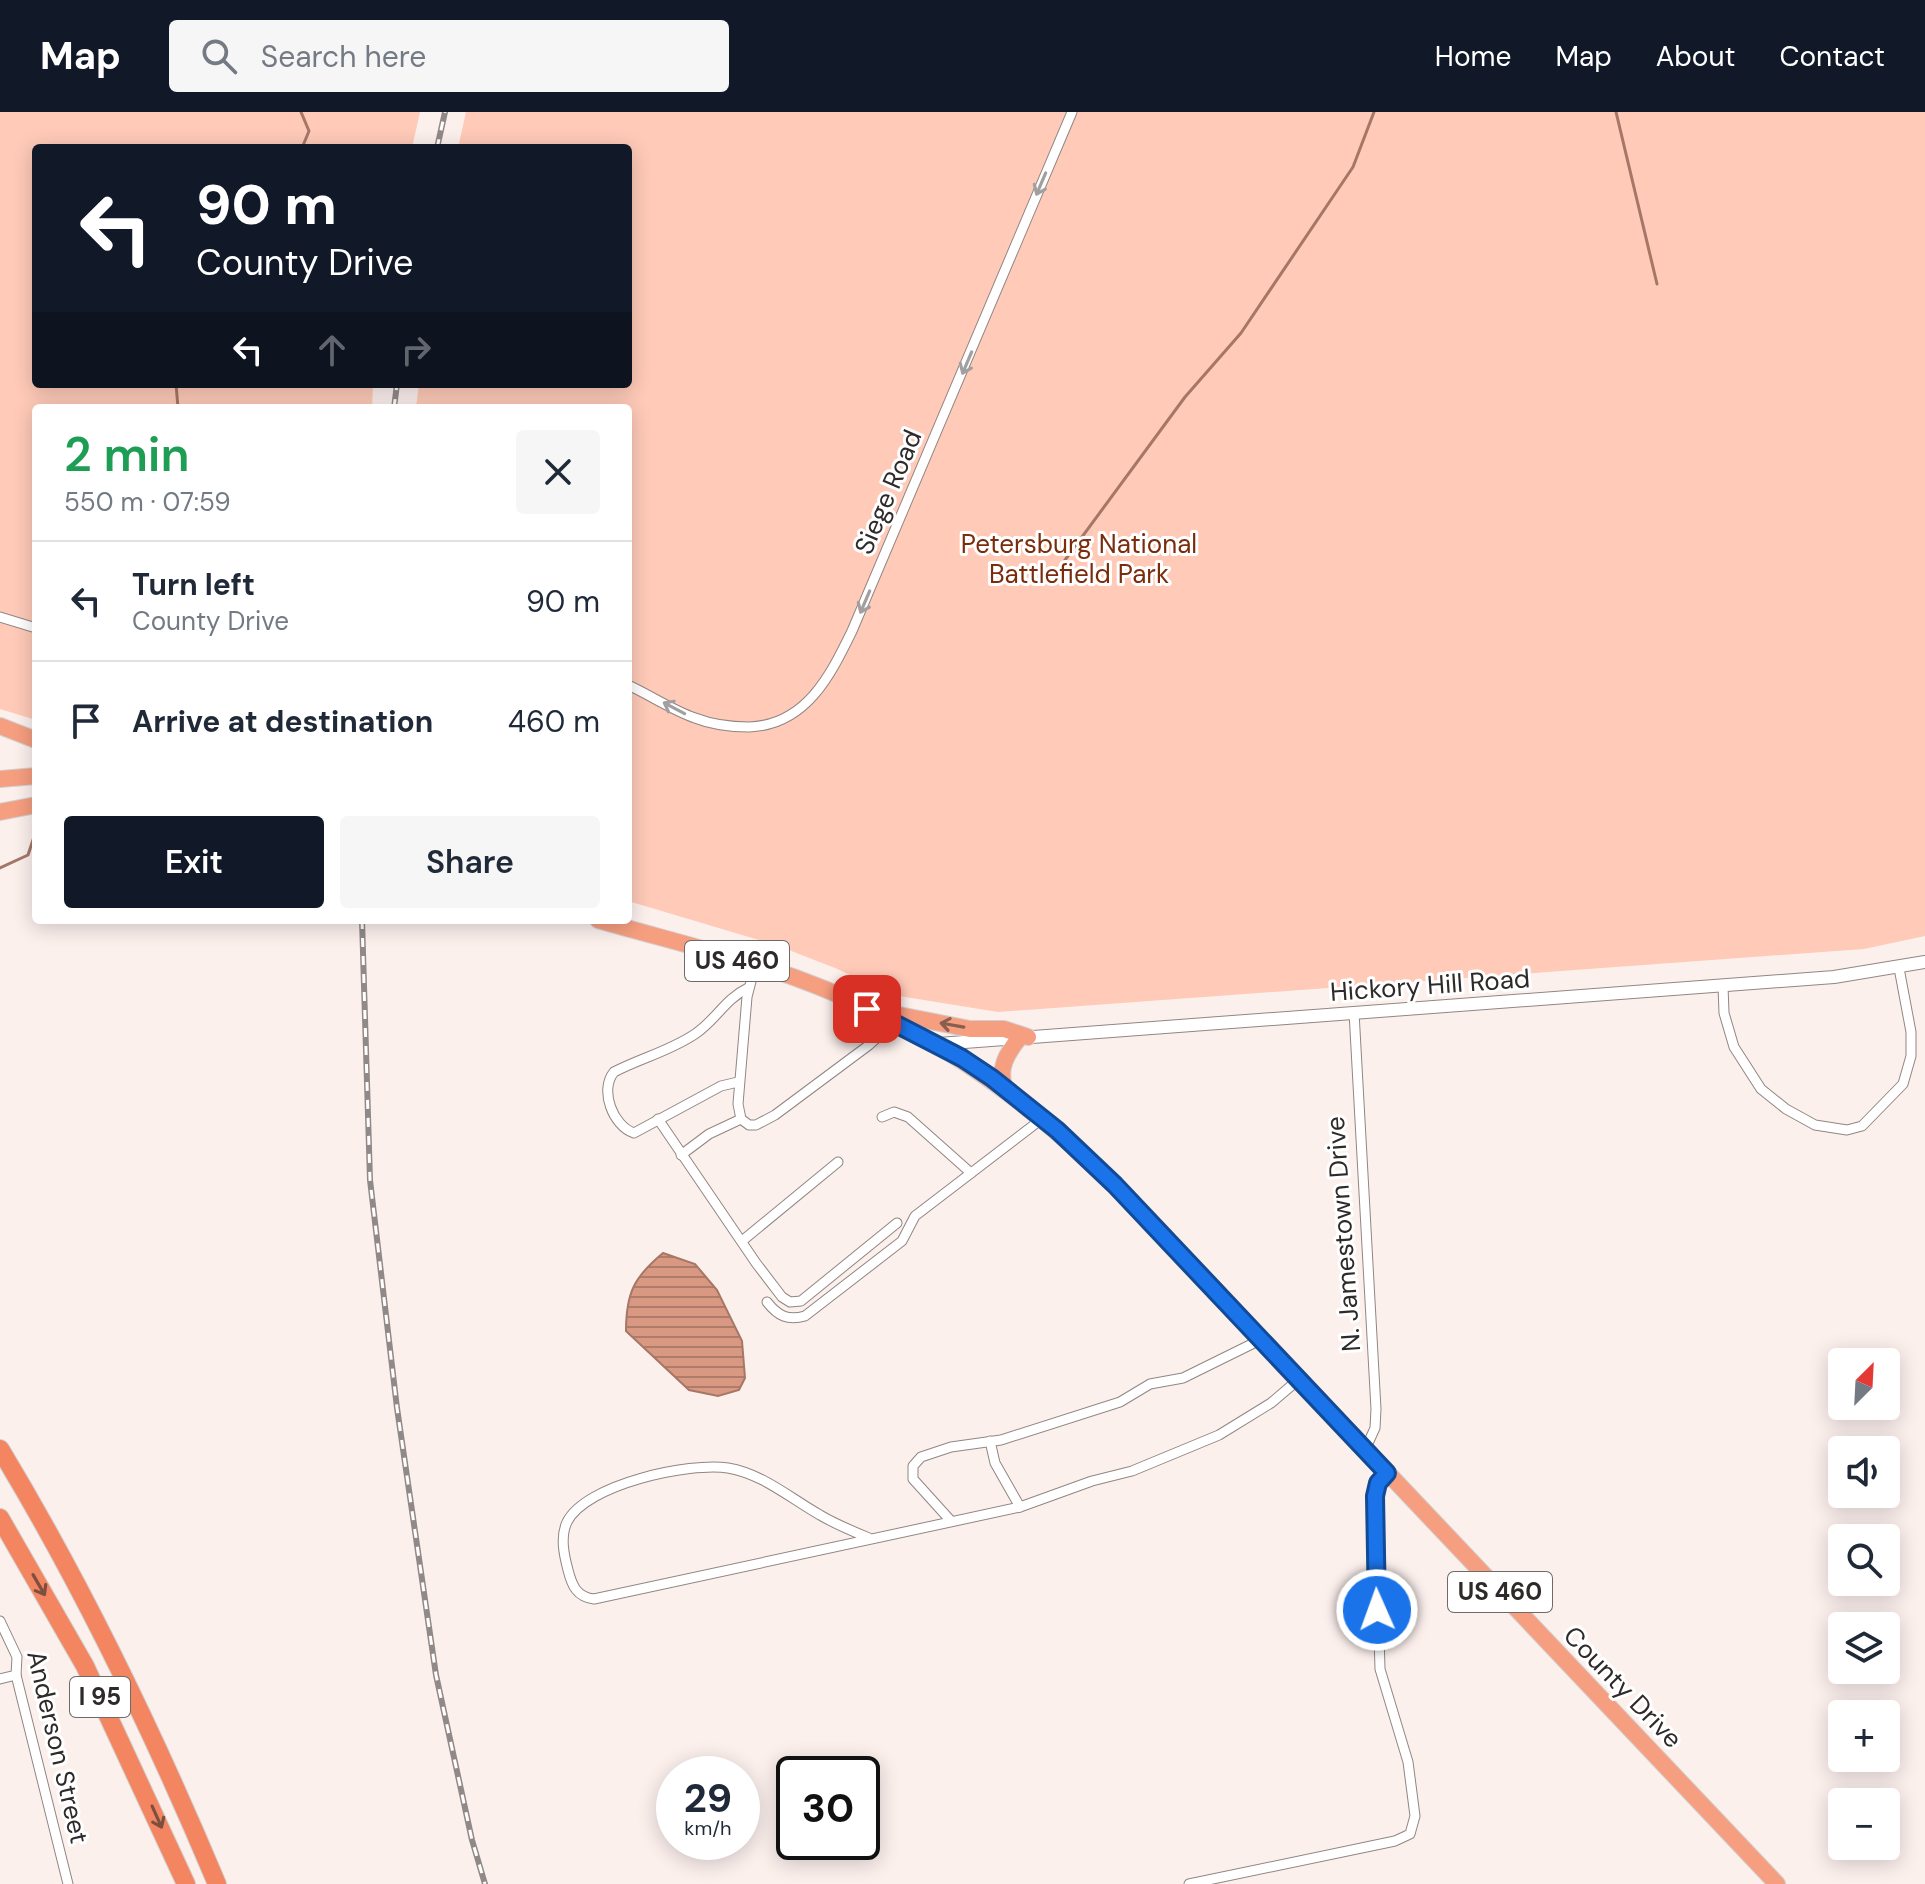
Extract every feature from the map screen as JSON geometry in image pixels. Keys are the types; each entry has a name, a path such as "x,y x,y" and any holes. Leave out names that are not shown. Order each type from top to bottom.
{"highway":[{"path":"0,726 32,738"},
{"path":"0,779 32,776"},
{"path":"0,812 32,806"},
{"name":"County Drive","path":"612,924 806,982 867,1009 938,1044 1043,1118 1115,1185 1777,1884"},
{"path":"867,1009 970,1029 1004,1029 1024,1037 1003,1064 1002,1082 1005,1089"},
{"name":"I 95","path":"0,1449 86,1599 162,1757 217,1884"},
{"name":"I 95","path":"0,1518 85,1666 186,1884"}],"street":[{"name":"Siege Road","path":"632,687 692,718 720,727 769,725 794,714 819,690 852,631 1072,112"},
{"path":"0,617 32,627"},
{"name":"Hickory Hill Road","path":"938,1044 1834,977 1925,962"},
{"path":"755,966 748,988 738,1082 741,1119 749,1125 756,1125 775,1115 895,1022"},
{"path":"1723,986 1724,1013 1734,1047 1761,1089 1786,1109 1815,1125 1847,1130 1862,1126 1903,1084 1911,1056 1911,1032 1899,968"},
{"path":"738,1082 721,1086 634,1133 626,1129 613,1111 607,1088 610,1078 618,1070 682,1043 701,1030 732,997 748,988"},
{"name":"N. Jamestown Drive","path":"1354,1012 1376,1409 1375,1428 1365,1450"},
{"path":"882,1117 894,1112 908,1117 971,1173"},
{"path":"767,1302 781,1316 805,1316 847,1287 902,1241 915,1216 1043,1118"},
{"path":"658,1119 782,1297 796,1303 897,1223"},
{"path":"681,1155 709,1134 741,1119"},
{"path":"742,1241 838,1162"},
{"path":"951,1521 913,1479 913,1466 921,1457 990,1441 1120,1402 1150,1384 1183,1378 1260,1340"},
{"path":"869,1538 820,1516 755,1476 710,1467 633,1481 602,1492 570,1517 564,1535 572,1584 580,1594 594,1599 1020,1507 1084,1483 1132,1471 1219,1435 1271,1403 1298,1380"},
{"path":"990,1441 995,1463 1020,1507"},
{"path":"1189,1884 1395,1841 1404,1838 1414,1828 1408,1762 1380,1669 1375,1496 1378,1483 1387,1473"},
{"name":"Anderson Street","path":"0,1621 17,1657 16,1675 68,1884"},
{"path":"0,1679 16,1675"}],"green space":[{"path":"0,112 420,112 413,144 32,144 32,388 373,388 372,404 32,404 32,719 0,709"},
{"name":"Petersburg National Battlefield Park","path":"466,112 1925,112 1925,936 1864,949 998,1012 893,995 776,945 632,902 632,404 416,404 418,388 632,388 632,144 459,144"}],"shaded area":[{"path":"663,1253 695,1264 717,1290 742,1341 745,1378 739,1390 718,1396 689,1390 626,1331 628,1306 634,1287 645,1270"}],"waterway":[{"path":"301,112 309,131 304,144"},
{"path":"1065,560 1185,397 1241,333 1353,167 1374,112"},
{"path":"1616,112 1657,284"},
{"path":"176,388 178,404"},
{"path":"0,868 28,855 32,843"}],"railway":[{"path":"438,144 445,112"},
{"path":"394,404 396,388"},
{"path":"362,924 370,1180 397,1408 436,1675 472,1840 485,1884"}],"route":[{"path":"867,1009 962,1058 1057,1130 1115,1185 1387,1473 1378,1483 1375,1496 1377,1610"}]}
